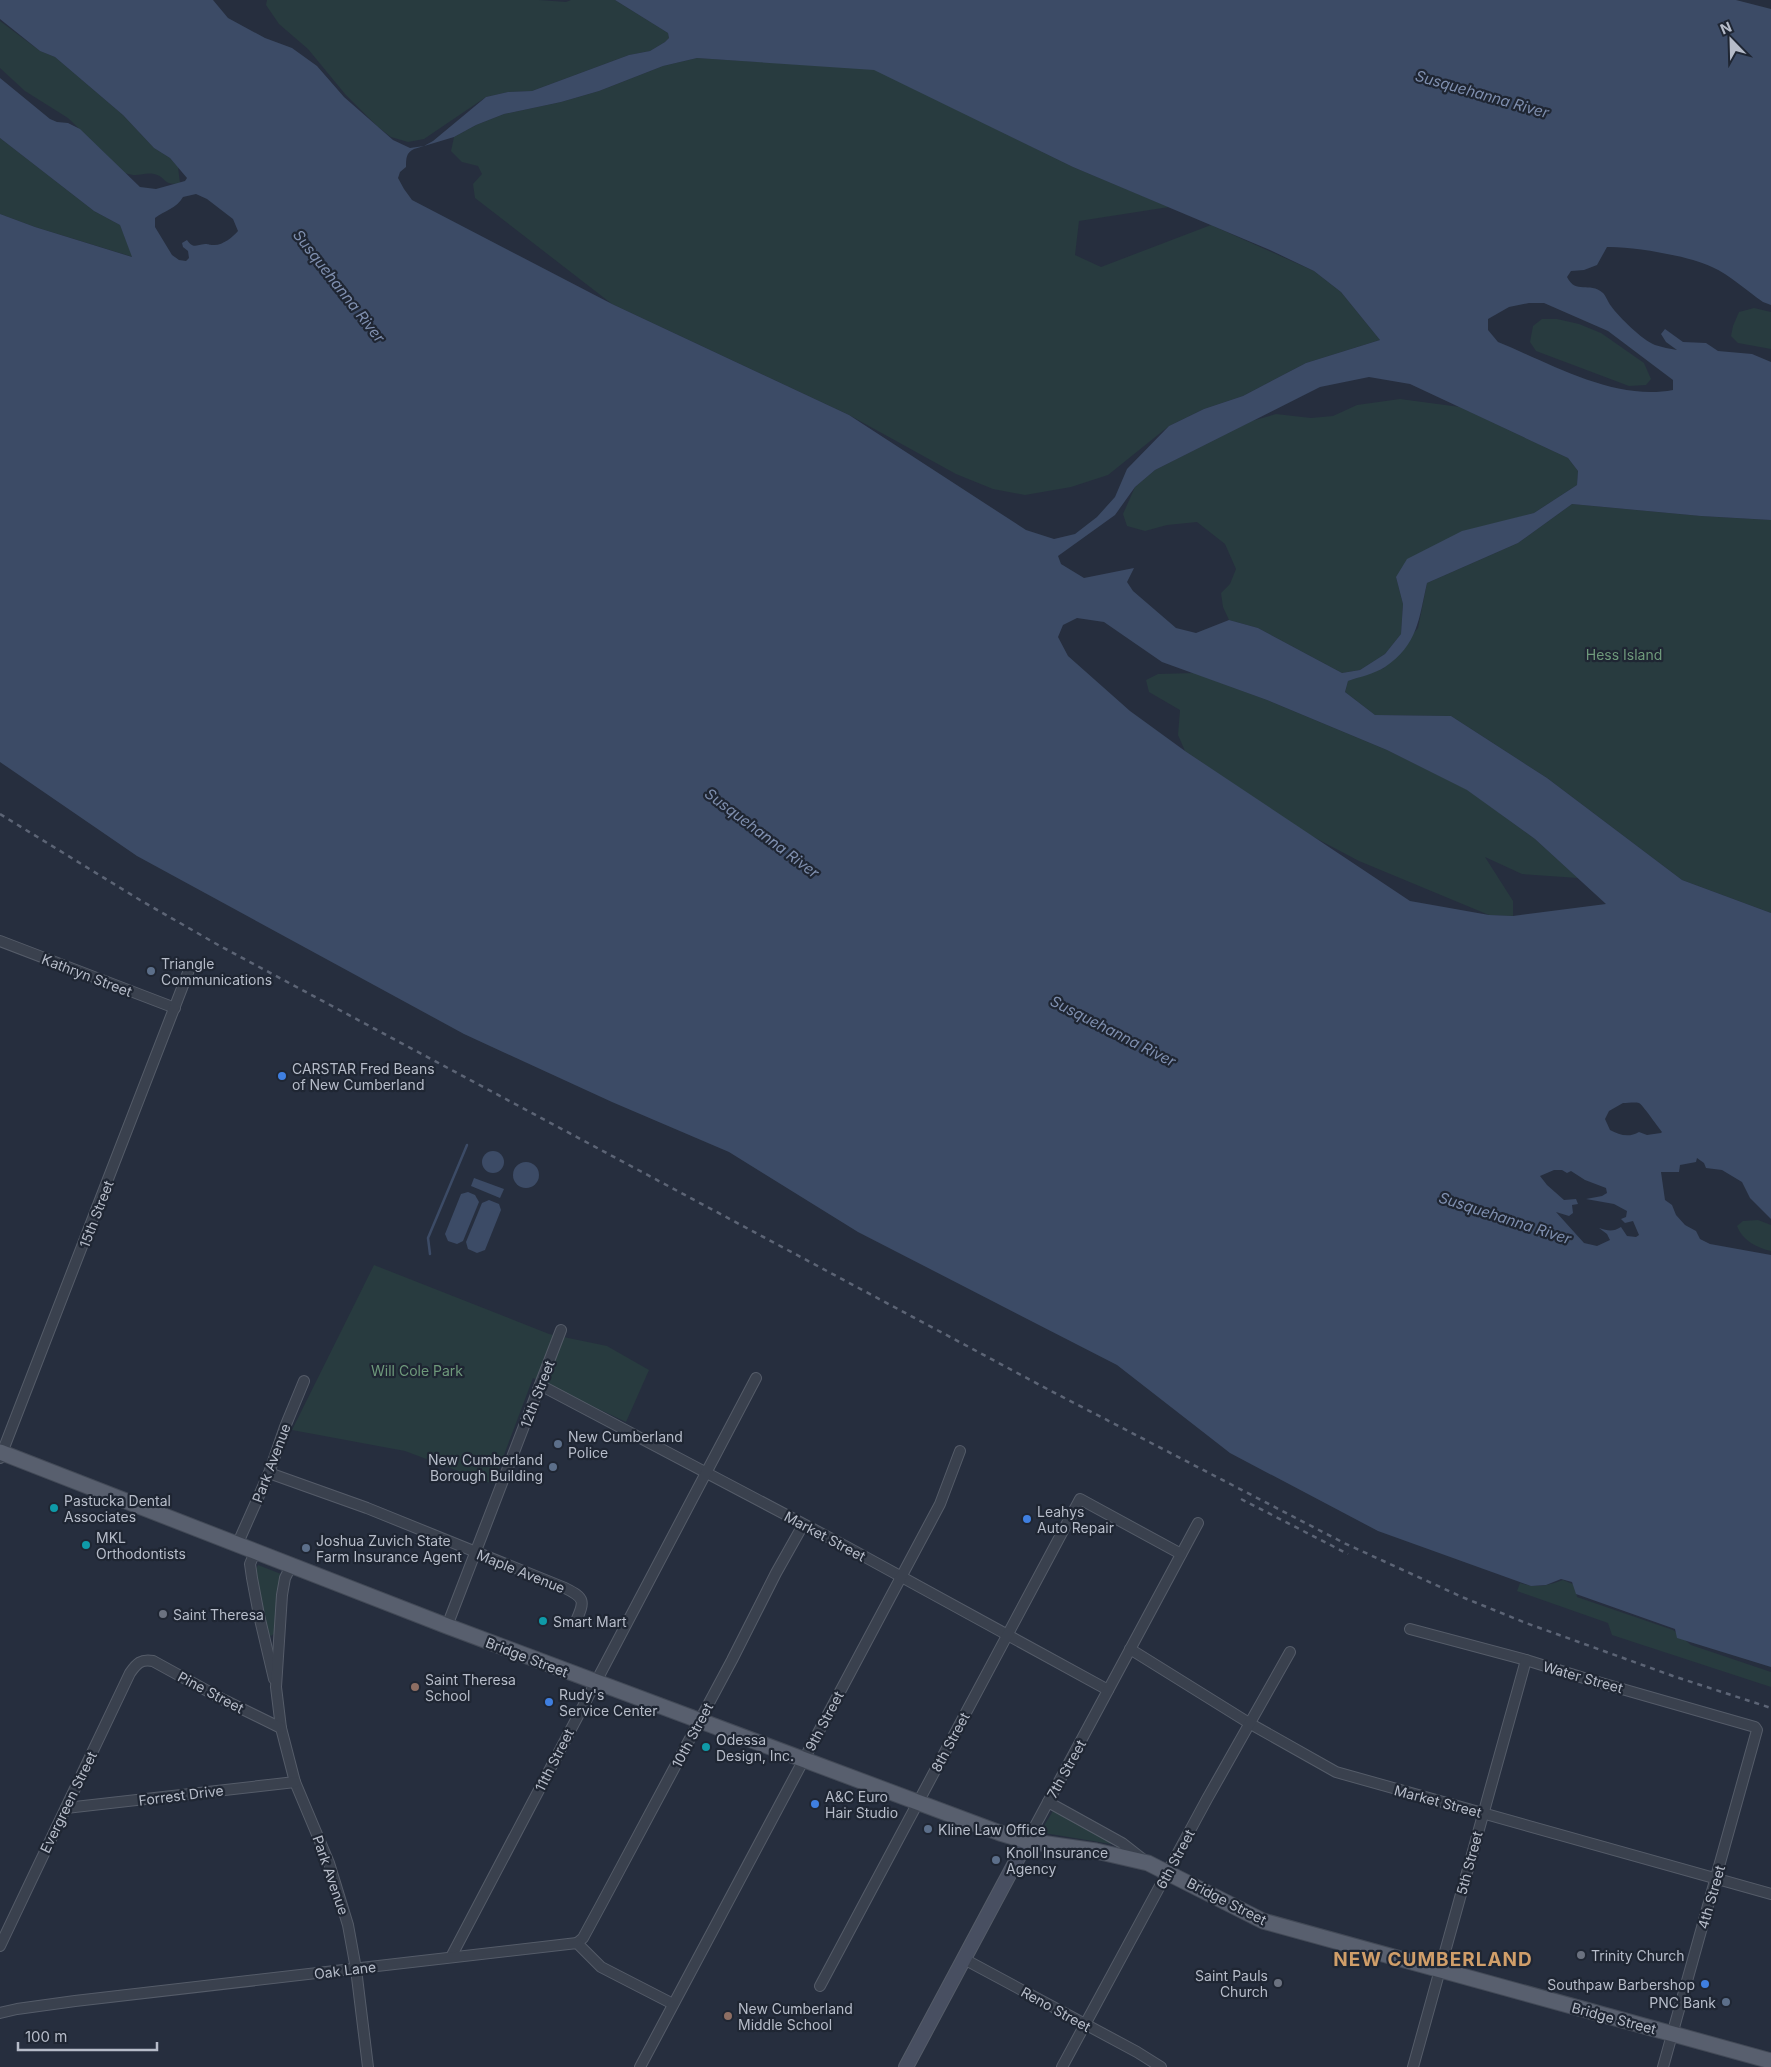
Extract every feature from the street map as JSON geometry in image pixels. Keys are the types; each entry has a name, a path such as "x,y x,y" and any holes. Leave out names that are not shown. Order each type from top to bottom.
{"main road":[{"name":"Bridge Street","path":"1,1454 447,1626 1026,1842 1096,1851 1148,1863 1264,1922 1771,2061"},
{"name":"7th Street","path":"906,2067 1026,1842"}],"street":[{"name":"Kathryn Street","path":"0,941 175,1008"},
{"name":"15th Street","path":"1,1454 189,970"},
{"name":"12th Street","path":"447,1626 562,1330"},
{"name":"11th Street","path":"451,1957 756,1378"},
{"name":"Park Avenue","path":"237,1545 269,1473 284,1427 304,1381"},
{"name":"Market Street","path":"540,1385 901,1576 1108,1690"},
{"name":"9th Street","path":"640,2067 940,1504 960,1451"},
{"name":"Maple Avenue","path":"269,1473 367,1508 577,1594 583,1603 576,1621"},
{"name":"8th Street","path":"820,1986 1080,1499 1181,1554"},
{"name":"7th Street","path":"1026,1842 1198,1523"},
{"name":"10th Street","path":"577,1943 583,1938 803,1525"},
{"name":"Park Avenue","path":"255,1552 250,1564 252,1578 276,1687 281,1728 295,1782 329,1863 339,1894 356,1969 368,2067"},
{"name":"Park Avenue","path":"276,1687 282,1589 291,1566"},
{"name":"Water Street","path":"1410,1629 1526,1660 1755,1727"},
{"name":"Market Street","path":"1130,1649 1249,1723 1336,1772 1771,1894"},
{"name":"6th Street","path":"1062,2067 1249,1723 1290,1652"},
{"name":"5th Street","path":"1413,2067 1526,1660"},
{"name":"Pine Street","path":"140,1661 153,1662 281,1728"},
{"name":"Evergreen Street","path":"0,1946 130,1673 140,1661"},
{"name":"4th Street","path":"1663,2067 1717,1878 1757,1730 1755,1727"},
{"name":"Forrest Drive","path":"66,1808 295,1782"},
{"name":"Bridge Street","path":"1048,1802 1122,1843 1148,1863"},
{"name":"Oak Lane","path":"0,2013 17,2008 577,1943"},
{"path":"577,1943 601,1967 673,2004"},
{"name":"Reno Street","path":"964,1959 1161,2067"}],"green space":[{"path":"267,0 539,0 566,2 571,0 615,0 668,33 669,38 650,51 629,55 532,91 508,92 486,97 424,139 408,142 391,137 378,127 345,94 308,49 279,24 266,5"},
{"path":"0,21 40,51 55,57 123,115 154,148 170,158 178,167 180,183 170,184 154,174 134,175 125,173 68,118 25,91 0,68"},
{"path":"697,58 874,69 1073,167 1169,207 1079,221 1075,255 1101,267 1211,225 1314,271 1341,292 1380,340 1306,363 1243,396 1204,409 1169,426 1108,475 1071,487 1025,495 993,489 956,474 849,415 612,304 475,198 473,184 482,174 478,166 462,162 451,151 454,137 476,125 504,114 561,102 599,91 663,66"},
{"path":"0,138 94,211 120,225 133,257 35,227 0,214"},
{"path":"1754,308 1771,312 1771,349 1738,343 1731,336 1739,312"},
{"path":"1542,319 1557,319 1579,324 1601,333 1644,363 1651,379 1646,385 1629,386 1536,351 1530,342 1533,326"},
{"path":"1400,399 1460,407 1568,458 1578,471 1577,485 1534,513 1506,521 1396,577 1403,604 1401,634 1385,654 1360,670 1342,673 1258,628 1229,620 1223,607 1221,593 1230,584 1236,569 1225,544 1197,522 1167,525 1145,531 1127,526 1123,514 1135,487 1155,470 1252,421 1276,414 1311,418 1333,416 1357,405"},
{"name":"Hess Island","path":"1572,504 1701,516 1771,520 1771,913 1682,880 1547,778 1451,716 1375,715 1345,692 1348,681 1384,668 1418,628 1427,583 1518,543"},
{"path":"1194,673 1267,700 1387,750 1468,790 1535,839 1578,878 1522,874 1485,857 1513,901 1513,916 1489,915 1359,861 1304,832 1185,751 1178,735 1180,710 1149,692 1146,680 1158,674"},
{"path":"1758,1220 1771,1225 1771,1251 1751,1243 1742,1235 1737,1226 1743,1221"},
{"name":"Will Cole Park","path":"374,1265 549,1334 607,1346 649,1370 626,1422 533,1378 493,1484 405,1451 292,1430"},
{"path":"258,1565 281,1574 275,1633 271,1636 267,1634 256,1569"},
{"path":"1563,1580 1575,1585 1577,1597 1673,1630 1691,1645 1771,1672 1771,1687 1612,1635 1608,1623 1517,1591 1520,1583 1541,1586"},
{"path":"1053,1811 1117,1845 1044,1833 1042,1829"}],"water":[{"name":"Susquehanna River","path":"0,0 213,0 228,18 265,38 292,48 317,66 344,97 393,140 410,148 424,146 433,141 486,97 508,92 532,91 629,55 650,51 669,38 668,33 615,0 1736,0 1771,9 1771,305 1763,302 1719,270 1690,259 1645,250 1607,247 1597,265 1584,270 1571,271 1567,277 1574,285 1593,288 1603,293 1625,322 1655,345 1677,350 1666,342 1661,334 1665,329 1683,342 1706,343 1718,351 1752,354 1771,362 1771,520 1701,516 1572,504 1518,543 1427,583 1419,619 1411,640 1404,650 1385,667 1348,681 1345,692 1375,715 1451,716 1547,778 1682,880 1771,913 1771,1219 1750,1198 1742,1182 1722,1170 1706,1168 1704,1163 1697,1158 1696,1162 1680,1165 1679,1172 1661,1172 1665,1200 1672,1205 1676,1215 1685,1225 1696,1231 1700,1239 1710,1244 1771,1255 1771,1667 1677,1638 1675,1629 1576,1594 1572,1582 1561,1579 1546,1585 1531,1586 1378,1531 1230,1453 1117,1365 858,1232 729,1152 612,1102 464,1034 137,856 0,762 0,214 35,227 132,257 120,225 94,211 0,138 0,78 50,119 68,123 80,129 140,187 156,189 185,181 187,178 170,158 154,148 123,115 55,57 40,51 0,19","holes":["697,58 874,70 1073,167 1270,250 1314,271 1341,292 1380,340 1306,363 1243,396 1204,409 1169,426 1127,469 1115,497 1097,517 1075,534 1054,539 1026,530 849,415 612,304 412,200 398,178 400,172 406,167 408,154 414,149 454,137 476,125 504,114 561,102 599,91 663,66","196,194 207,199 233,219 238,231 227,241 216,245 205,244 197,246 189,243 187,240 182,243 183,247 188,251 189,258 186,261 179,260 172,255 155,227 155,218 174,207 183,197","1529,303 1544,303 1608,331 1673,380 1673,390 1651,392 1628,390 1606,385 1562,370 1498,342 1488,330 1488,319 1509,307","1369,377 1410,384 1568,458 1578,471 1577,485 1534,513 1462,531 1407,559 1396,577 1403,604 1401,634 1385,654 1360,670 1342,673 1258,628 1229,620 1196,633 1176,628 1133,591 1127,582 1134,568 1084,578 1061,564 1058,556 1115,515 1135,487 1155,470 1320,387","1077,618 1104,622 1162,662 1267,700 1387,750 1467,790 1535,839 1606,904 1513,916 1489,915 1410,901 1185,751 1130,711 1068,656 1058,637 1063,625","1623,1103 1639,1103 1662,1132 1647,1135 1639,1132 1632,1135 1620,1134 1610,1130 1605,1119 1609,1111","1554,1170 1562,1170 1567,1173 1571,1171 1585,1180 1606,1188 1607,1193 1602,1196 1586,1199 1614,1204 1627,1211 1626,1217 1621,1219 1625,1223 1633,1221 1639,1235 1636,1237 1627,1236 1621,1227 1615,1230 1599,1228 1607,1234 1610,1240 1597,1246 1584,1243 1556,1212 1569,1216 1573,1213 1572,1205 1578,1204 1576,1199 1564,1200 1540,1176"]},
{"path":"493,1151 501,1154 504,1162 501,1170 493,1173 485,1170 482,1162 485,1154"},
{"path":"526,1162 535,1166 539,1175 535,1184 526,1188 517,1184 513,1175 517,1166"},
{"path":"474,1178 504,1189 500,1198 471,1186"},
{"path":"468,1192 475,1195 479,1202 463,1241 457,1244 448,1241 445,1234 461,1194"},
{"path":"489,1200 499,1204 501,1210 485,1250 477,1253 468,1249 466,1242 482,1203"}],"waterway":[{"path":"430,1254 428,1238 467,1145"}],"railway":[{"path":"0,814 140,900 220,946 1051,1391 1344,1543 1462,1597 1526,1623 1673,1676 1771,1708"},
{"path":"1241,1499 1348,1554"}],"place":[{"name":"Triangle Communications","path":"151,971"},
{"name":"CARSTAR Fred Beans of New Cumberland","path":"282,1076"},
{"name":"New Cumberland Police","path":"558,1444"},
{"name":"New Cumberland Borough Building","path":"553,1467"},
{"name":"Pastucka Dental Associates","path":"54,1508"},
{"name":"Leahys Auto Repair","path":"1027,1519"},
{"name":"MKL Orthodontists","path":"86,1545"},
{"name":"Joshua Zuvich State Farm Insurance Agent","path":"306,1548"},
{"name":"Saint Theresa","path":"163,1614"},
{"name":"Smart Mart","path":"543,1621"},
{"name":"Saint Theresa School","path":"415,1687"},
{"name":"Rudy's Service Center","path":"549,1702"},
{"name":"Odessa Design, Inc.","path":"706,1747"},
{"name":"A&C Euro Hair Studio","path":"815,1804"},
{"name":"Kline Law Office","path":"928,1829"},
{"name":"Knoll Insurance Agency","path":"996,1860"},
{"name":"Trinity Church","path":"1581,1955"},
{"name":"Saint Pauls Church","path":"1278,1983"},
{"name":"Southpaw Barbershop","path":"1705,1984"},
{"name":"PNC Bank","path":"1726,2002"},
{"name":"New Cumberland Middle School","path":"728,2016"}],"district":[{"name":"NEW CUMBERLAND","path":"1433,1959"}]}
